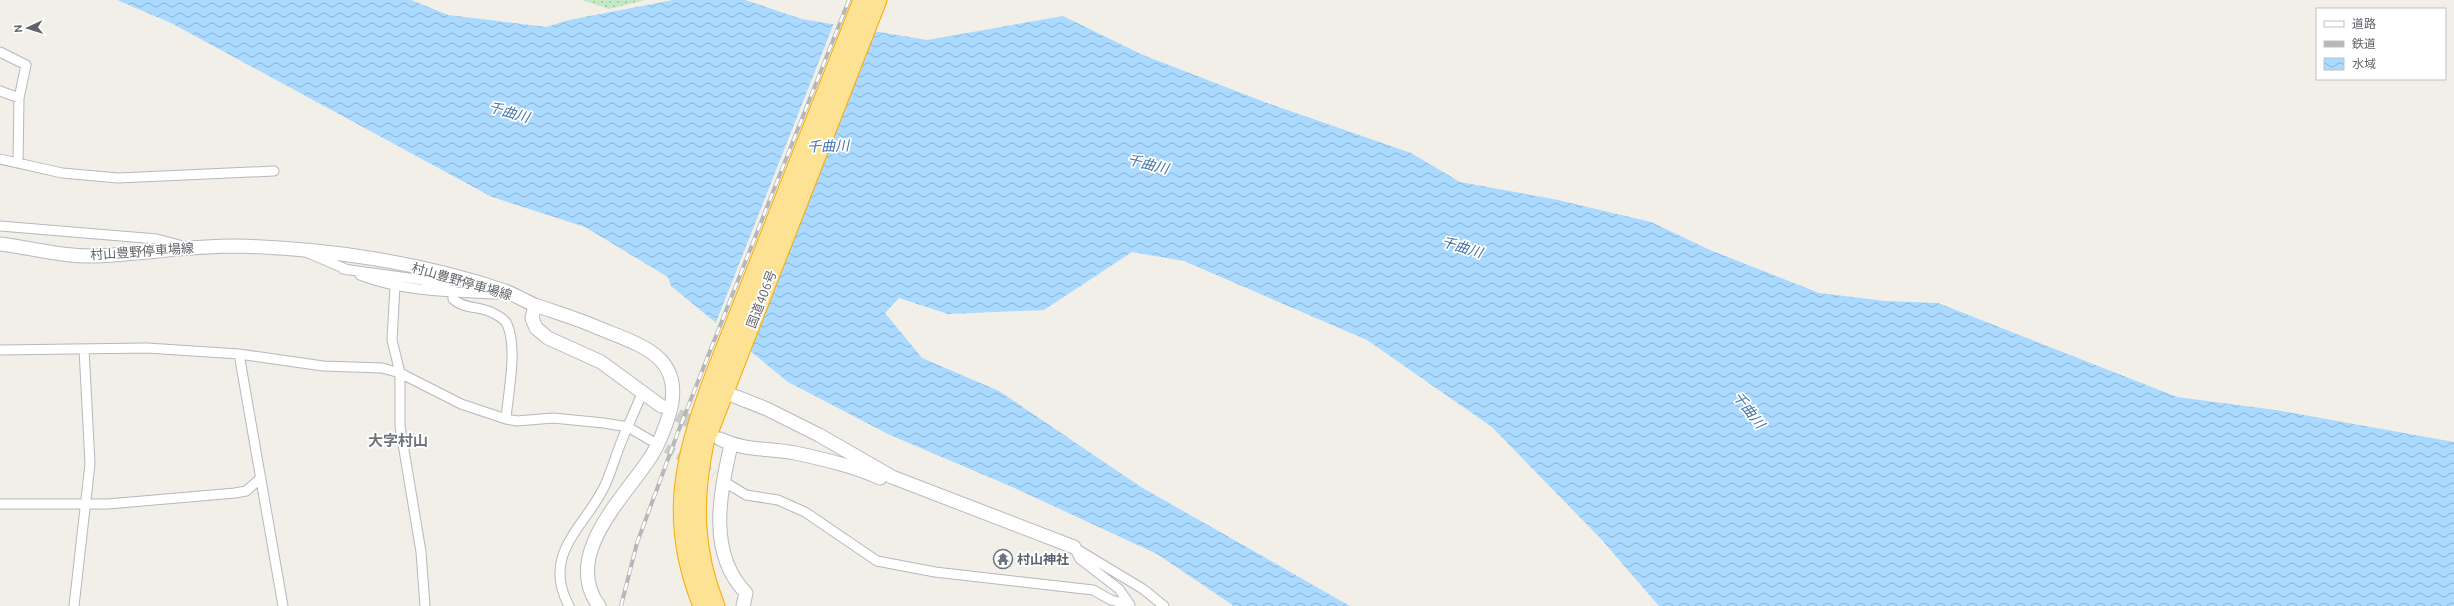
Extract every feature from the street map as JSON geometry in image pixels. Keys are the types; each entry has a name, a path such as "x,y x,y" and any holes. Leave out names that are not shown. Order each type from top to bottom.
{"highway":[{"name":"国道406号","path":"716,606 707,584 698,546 698,473 705,443 722,382 862,0"},
{"name":"国道406号","path":"702,606 686,555 682,507 684,477 692,436 722,382 878,0"}],"main road":[{"name":"村山豊野停車場線","path":"0,244 94,256 190,247 235,246 304,251 421,268 506,291 535,305 569,315 640,345 660,358 667,366 672,382 674,398 665,427 652,455 600,528 589,560 589,592 599,606"},
{"path":"535,305 532,318 536,328 555,342 601,362 661,406"},
{"path":"722,382 767,409 813,432 892,477 1074,547"},
{"path":"743,606 746,593 737,583 728,566 720,532 718,478 726,442 752,450 794,453 867,472 886,481 892,477"}],"street":[{"path":"0,52 26,65 20,98 18,163"},
{"path":"0,91 20,98"},
{"path":"0,159 62,173 118,178 274,171"},
{"path":"0,226 157,239 190,247"},
{"path":"304,251 343,268 396,286 498,294 506,291"},
{"path":"343,268 423,280 453,291"},
{"path":"396,286 392,340 400,373 400,426 421,552 426,606"},
{"path":"453,291 453,299 456,302 483,308 501,317 507,324 511,362 506,419"},
{"path":"74,606 90,464 84,348"},
{"path":"0,350 147,348 239,354 323,366 382,368 400,373 461,404 506,419 518,421 553,418 628,427 650,440"},
{"path":"239,354 283,606"},
{"path":"569,606 564,596 560,575 563,554 575,528 606,484 642,393"},
{"path":"0,504 108,504 235,493 246,491 261,478"},
{"path":"718,478 746,495 778,500 805,512 877,561 935,572 1086,589 1111,600 1130,605"},
{"path":"1074,547 1080,558 1119,589 1130,605"},
{"path":"1074,547 1143,589 1164,606"}],"green space":[{"path":"582,0 645,0 609,9"}],"water":[{"name":"千曲川","path":"117,0 411,0 448,15 546,27 569,20 673,0 745,0 802,19 927,40 1063,16 1143,55 1267,103 1411,153 1460,182 1558,200 1651,222 1710,250 1819,293 1886,301 1938,303 2177,397 2276,410 2454,442 2454,606 1659,606 1601,539 1492,427 1367,340 1184,261 1132,252 1044,310 948,314 899,298 885,313 922,358 999,391 1141,487 1350,606 1234,606 1157,554 1010,486 890,435 788,382 671,286 668,277 585,227 492,197 171,23"}],"pier":[{"path":"834,23 876,30 749,353 715,325"}],"tunnel":[{"path":"661,406 705,430"},
{"path":"654,442 714,474"}],"railway":[{"path":"621,606 637,543 678,432 849,0"}],"place":[{"name":"村山神社","path":"1003,559"}],"district":[{"name":"大字村山","path":"398,440"}]}
